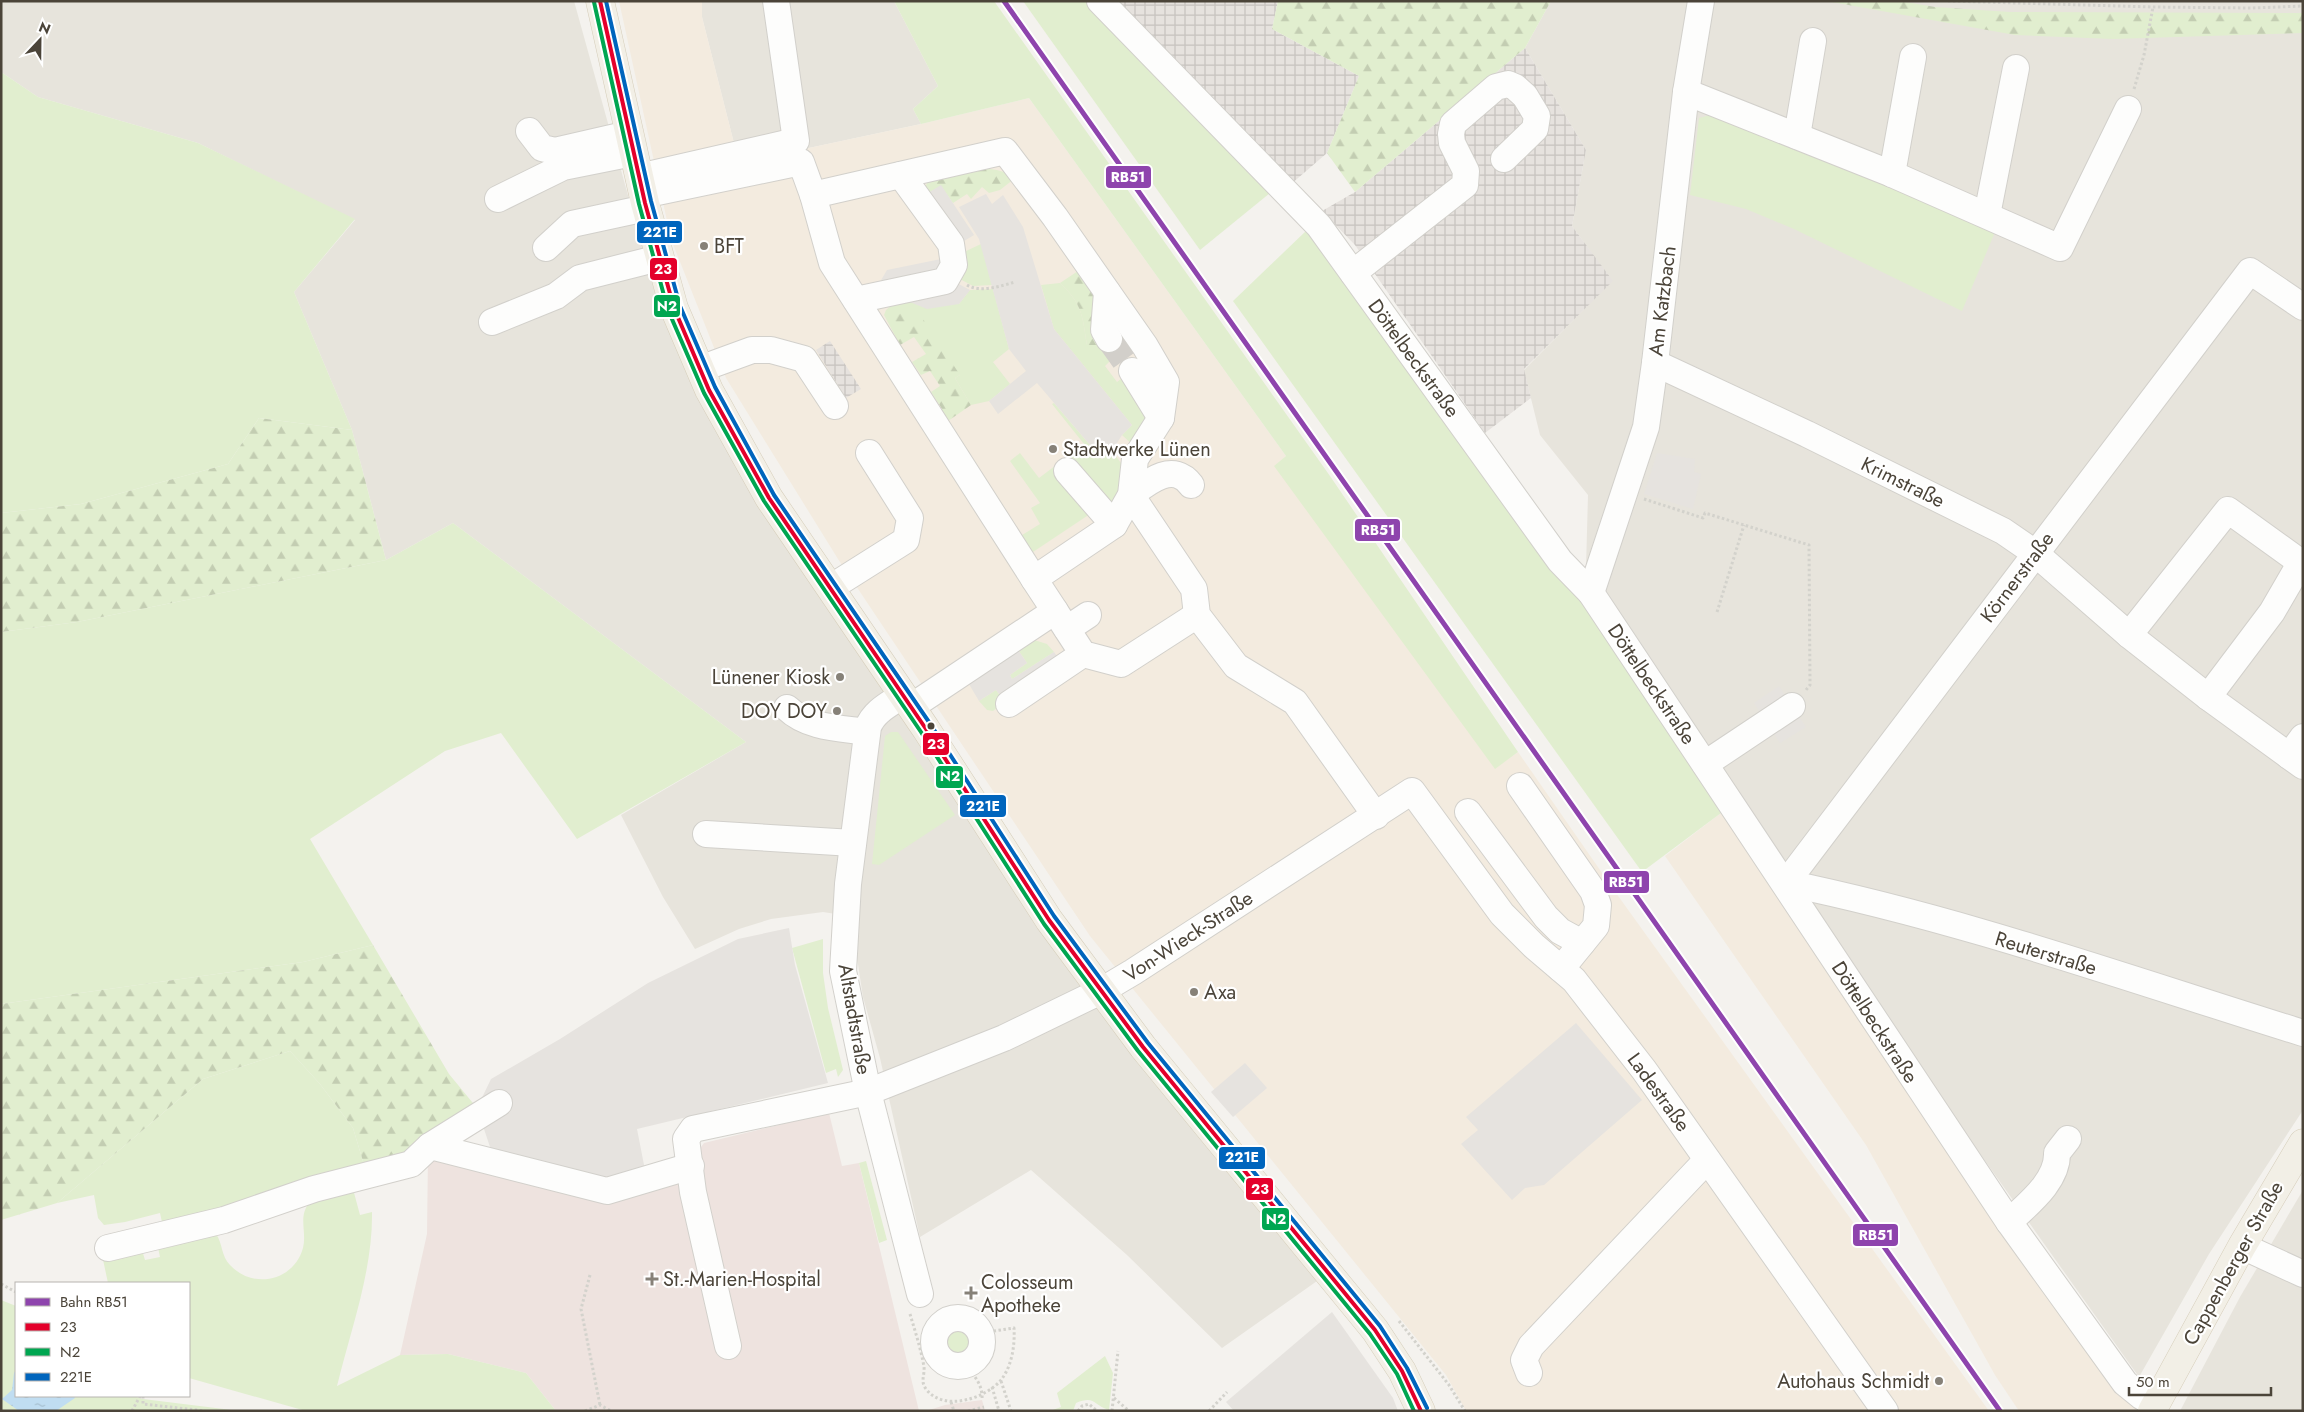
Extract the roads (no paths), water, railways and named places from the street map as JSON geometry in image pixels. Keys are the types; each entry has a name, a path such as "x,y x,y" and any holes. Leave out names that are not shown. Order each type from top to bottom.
{"main road":[{"path":"600,1 638,173 659,258 674,308 709,390 769,498 907,701 1049,920 1100,991 1143,1046 1375,1330 1402,1371 1421,1411"},
{"name":"Cappenberger Straße","path":"2153,1407 2242,1246 2303,1143"}],"street":[{"path":"529,131 542,148 638,173 796,141 776,1"},
{"name":"Döttelbeckstraße","path":"1100,1 1319,226 1560,561 1592,593 1786,883 1896,1055 2009,1222 2125,1382 2153,1407"},
{"name":"Am Katzbach","path":"1592,593 1646,427 1686,92 1701,1"},
{"path":"1797,136 1813,41"},
{"path":"1892,174 1913,57"},
{"path":"1987,215 2016,68"},
{"path":"1353,273 1465,185 1466,171 1452,143 1450,134 1453,124 1496,87 1508,84 1515,87 1525,96 1537,116 1535,129 1504,159"},
{"path":"1686,92 1892,174 2060,248 2128,109"},
{"path":"814,195 1004,151 1055,217 1145,346 1166,382 1161,418 1135,459 1131,495 1194,589 1196,615 1236,666 1295,702 1376,816"},
{"path":"498,200 563,167 638,173 801,162 814,195 832,263 1083,654 1121,664 1196,615"},
{"path":"546,248 572,224 638,173"},
{"path":"856,300 945,281 954,265 950,244 901,174"},
{"path":"492,322 556,296 580,278 659,258"},
{"name":"Körnerstraße","path":"1786,883 2250,271 2303,307"},
{"path":"1107,292 1104,330 1109,339"},
{"path":"700,369 752,350 772,350 804,359 835,406"},
{"name":"Krimstraße","path":"1655,363 1807,434 2003,531 2035,553 2129,635 2208,696 2298,753"},
{"path":"1132,371 1161,418"},
{"path":"830,588 906,540 910,518 869,452"},
{"path":"1067,471 1114,525"},
{"path":"1034,579 1114,525 1131,495 1152,479 1167,473 1180,475 1192,485"},
{"path":"2129,635 2228,510 2302,563 2272,612 2208,696"},
{"name":"Altstadtstraße","path":"947,1318 918,1303 868,1092 843,971 848,884 867,732 871,719 1061,620 1088,615"},
{"path":"1009,704 1083,654"},
{"path":"1706,764 1792,706"},
{"path":"787,708 794,715 822,726 867,732"},
{"path":"1520,786 1593,891 1598,905 1596,926 1561,969"},
{"name":"Von-Wieck-Straße","path":"728,1346 693,1192 686,1139 693,1129 868,1092 1004,1038 1100,991 1376,816 1412,791"},
{"name":"Ladestraße","path":"1412,791 1502,914 1574,980 1644,1070 1885,1411"},
{"path":"1468,812 1546,917 1560,931 1582,943"},
{"path":"706,834 854,843"},
{"name":"Reuterstraße","path":"1786,883 1856,898 1947,922 2303,1033"},
{"path":"108,1248 224,1220 314,1189 411,1164 430,1146 499,1103"},
{"path":"2009,1222 2030,1201 2053,1173 2058,1164 2057,1153 2068,1139"},
{"path":"430,1146 607,1191 691,1166"},
{"path":"1529,1373 1524,1360 1531,1346 1707,1160"},
{"path":"2242,1246 2303,1274"},
{"path":"947,1318 946,1321 962,1318 987,1332 977,1357 965,1366 950,1365 938,1356 934,1341 947,1318"}],"water":[{"path":"15,1372 15,1397 75,1398 56,1411 19,1411 2,1399 12,1390"}],"tunnel":[{"path":"1109,339 1132,371"}],"rail line":[{"name":"RB51","path":"1004,1 2000,1411"}],"place":[{"name":"BFT","path":"704,246"},
{"name":"Stadtwerke Lünen","path":"1053,449"},
{"name":"Lünener Kiosk","path":"840,677"},
{"name":"DOY DOY","path":"837,711"},
{"name":"Axa","path":"1194,992"},
{"name":"St.-Marien-Hospital","path":"652,1279"},
{"name":"Colosseum Apotheke","path":"971,1293"},
{"name":"Autohaus Schmidt","path":"1939,1381"}]}
